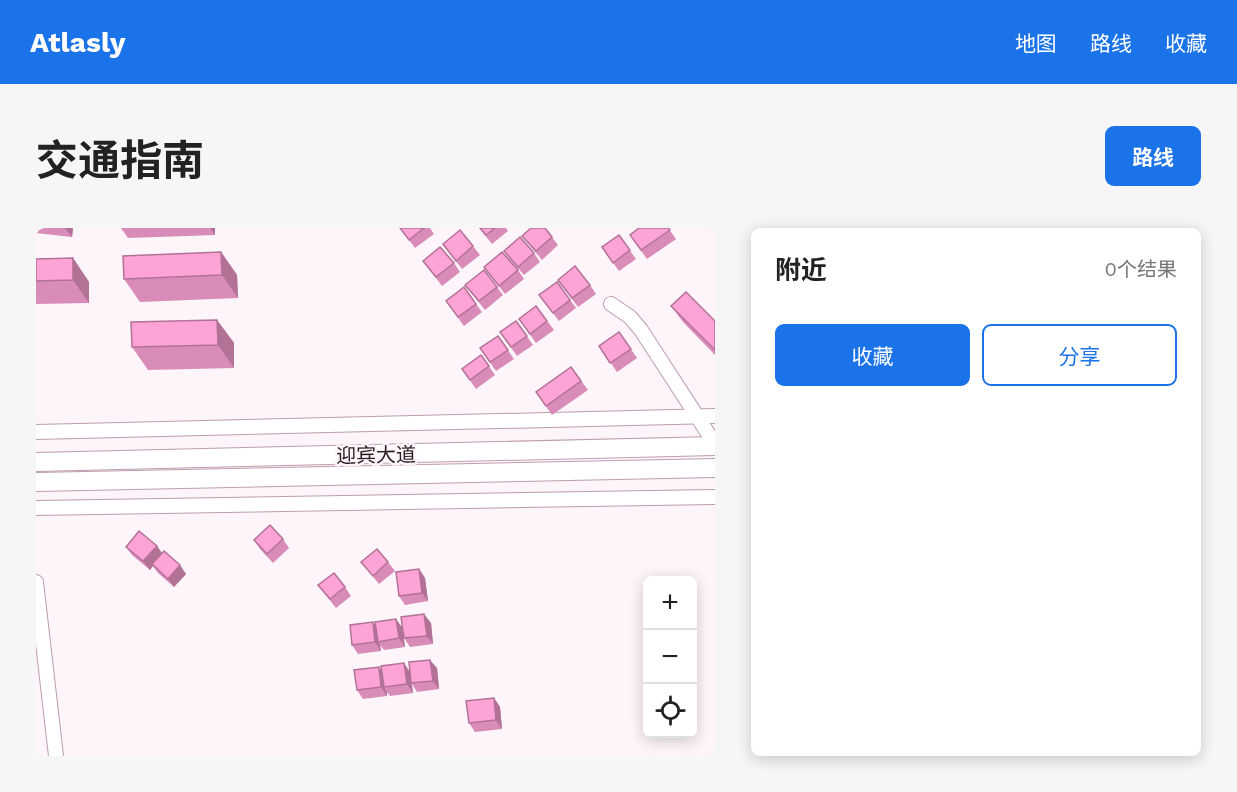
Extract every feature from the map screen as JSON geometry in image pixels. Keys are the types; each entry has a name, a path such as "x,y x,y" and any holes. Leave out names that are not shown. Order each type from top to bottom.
{"main road":[{"name":"迎宾大道","path":"36,462 715,445"},
{"name":"迎宾大道","path":"36,482 715,468"}],"street":[{"path":"611,304 635,324 715,445"},
{"path":"36,432 715,416"},
{"path":"36,508 715,497"},
{"path":"36,582 56,756"}],"building":[{"path":"400,228 424,228 409,240"},
{"path":"480,228 495,228 486,235"},
{"path":"531,228 545,228 552,237 536,251 522,236"},
{"path":"639,228 668,228 670,230 641,250 630,235"},
{"path":"460,230 473,246 456,261 443,244"},
{"path":"619,235 630,250 613,263 602,247"},
{"path":"520,237 534,253 518,267 504,251"},
{"path":"440,247 454,263 436,277 423,261"},
{"path":"221,252 222,275 124,279 123,256"},
{"path":"502,252 518,270 499,286 484,267"},
{"path":"73,258 73,280 36,281 36,259"},
{"path":"575,266 590,285 572,298 558,280"},
{"path":"484,270 497,287 479,301 465,285"},
{"path":"557,282 570,300 553,313 539,295"},
{"path":"464,287 476,304 458,317 446,301"},
{"path":"686,292 715,321 715,350 671,306"},
{"path":"536,306 547,321 530,334 519,319"},
{"path":"217,320 218,345 132,347 131,322"},
{"path":"516,321 527,336 511,347 500,332"},
{"path":"619,332 631,349 610,363 599,346"},
{"path":"498,336 508,350 490,362 480,348"},
{"path":"481,355 489,366 470,380 462,369"},
{"path":"571,367 581,381 546,406 536,392"},
{"path":"270,525 283,539 267,554 254,540"},
{"path":"139,531 157,546 143,561 126,547"},
{"path":"377,549 388,562 373,576 361,562"},
{"path":"164,551 180,565 168,579 152,564"},
{"path":"419,569 422,593 399,596 396,572"},
{"path":"334,573 345,587 330,599 318,585"},
{"path":"424,614 427,636 404,638 401,617"},
{"path":"396,619 399,638 378,642 375,622"},
{"path":"373,622 375,642 352,645 350,625"},
{"path":"430,660 433,681 411,683 409,662"},
{"path":"404,663 407,684 384,687 381,666"},
{"path":"379,667 381,687 357,690 354,670"},
{"path":"494,698 496,720 469,723 466,701"}]}
